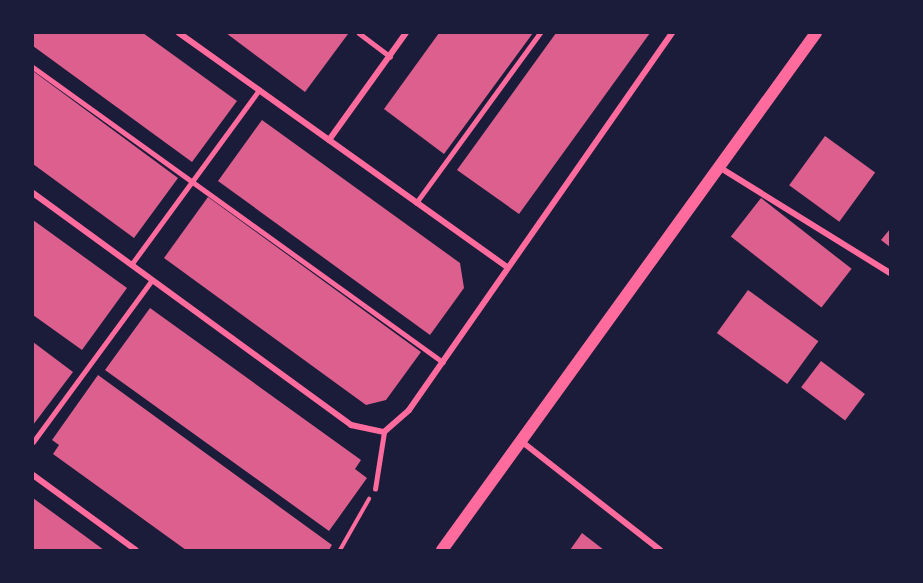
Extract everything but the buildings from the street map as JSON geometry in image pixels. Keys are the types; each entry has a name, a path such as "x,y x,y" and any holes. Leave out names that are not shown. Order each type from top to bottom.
{"main road":[{"path":"442,550 816,33"}],"street":[{"path":"178,33 508,268"},
{"path":"329,140 406,33"},
{"path":"33,193 351,425 384,432 400,422 672,33"},
{"path":"719,166 890,273"},
{"path":"521,441 660,550"},
{"path":"33,475 136,550"}],"lane":[{"path":"359,33 390,56"},
{"path":"416,203 540,33"},
{"path":"33,67 443,362"},
{"path":"131,265 259,90"},
{"path":"33,442 152,280"},
{"path":"375,489 384,432"}],"path":[{"path":"340,550 375,489"}]}
